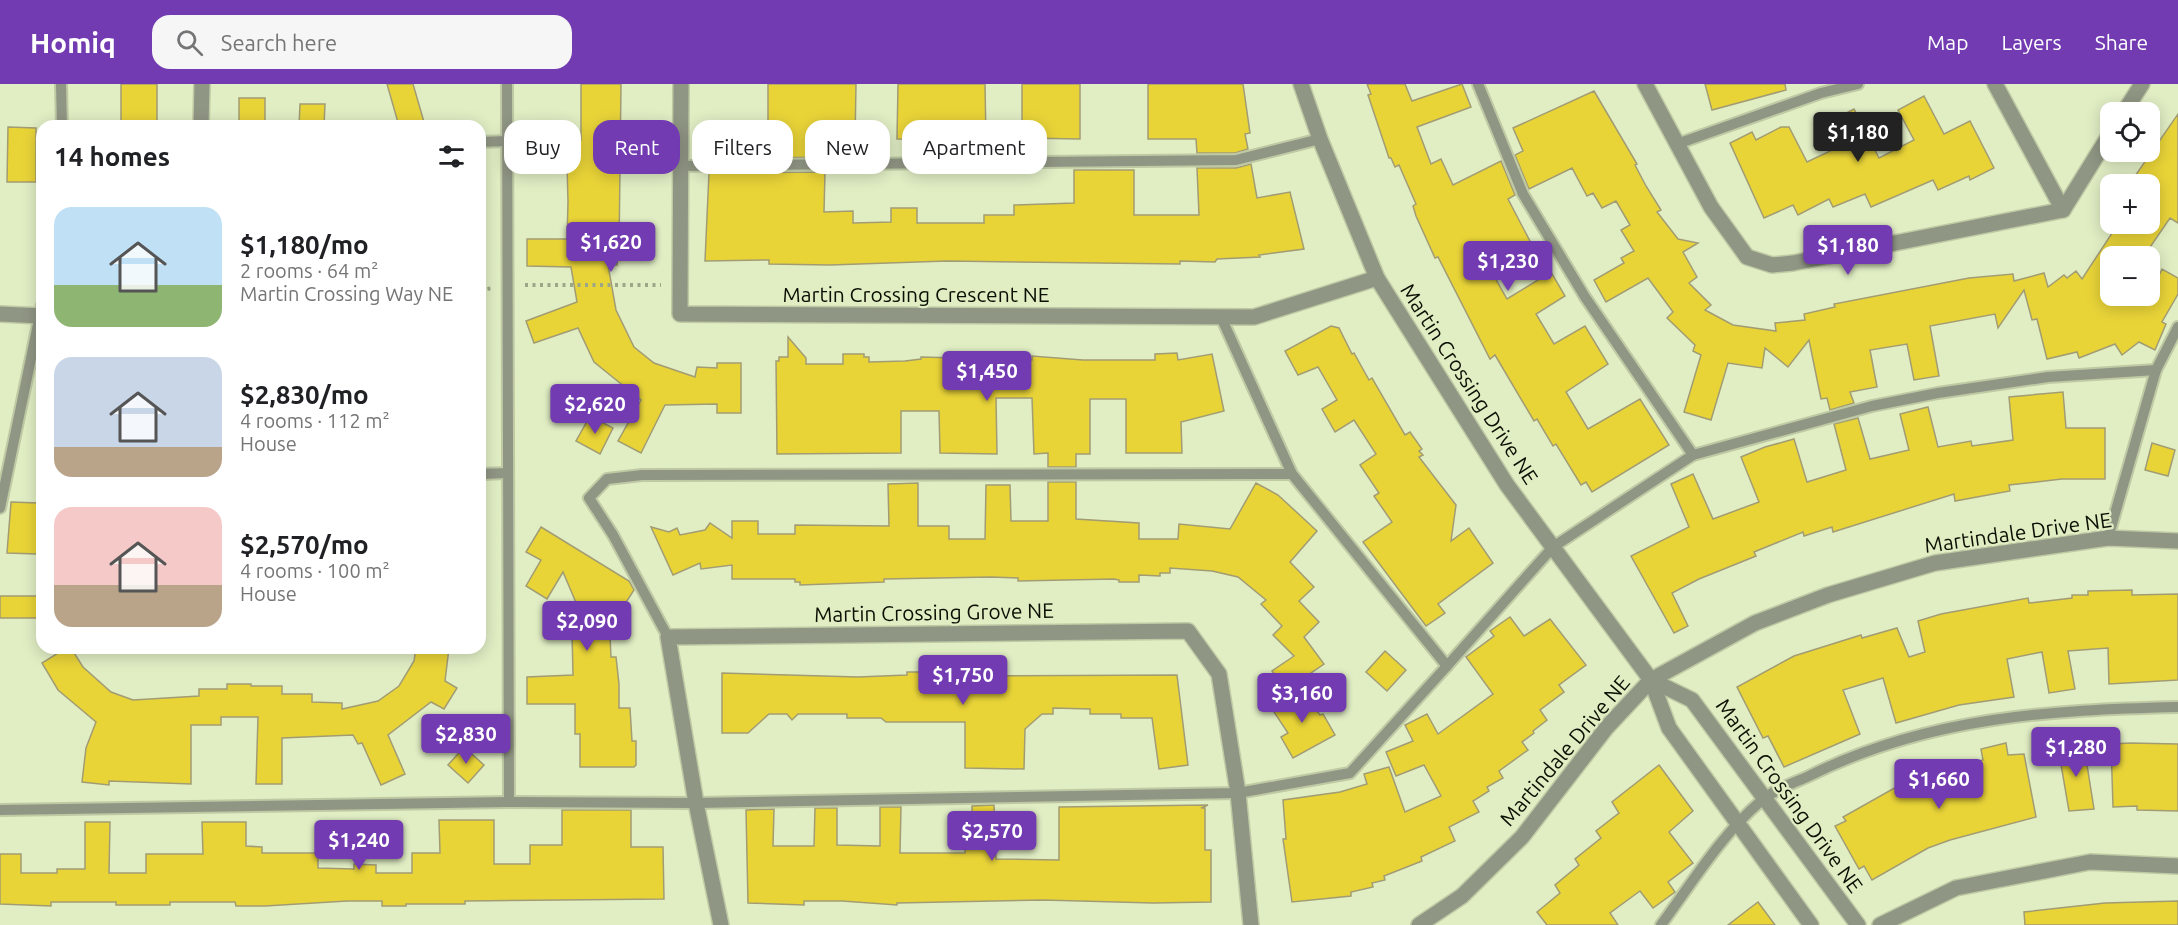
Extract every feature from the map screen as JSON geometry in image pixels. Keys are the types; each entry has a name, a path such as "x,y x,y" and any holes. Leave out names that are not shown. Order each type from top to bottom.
{"street":[{"path":"201,120 202,84"},
{"name":"Martin Crossing Crescent NE","path":"680,125 681,84"},
{"name":"Martin Crossing Drive NE","path":"1301,84 1320,139 1377,278 1506,485 1651,680 1669,728 1811,925"},
{"path":"1645,84 1711,207 1747,257 1772,265 1793,263 2063,210 2100,150"},
{"path":"1995,84 2063,210"},
{"path":"2130,102 2142,84"},
{"name":"Martin Crossing Crescent NE","path":"679,174 680,314 1254,317 1377,278"},
{"path":"0,314 36,313"},
{"name":"Martindale Drive NE","path":"1419,925 1462,896 1522,837 1607,727 1651,680 1755,623 1828,595 1935,563 2108,538 2178,541"},
{"name":"Martin Crossing Grove NE","path":"668,637 1188,631 1219,674 1238,794 1251,925"},
{"path":"668,637 696,803 721,925"},
{"name":"Martin Crossing Drive NE","path":"1651,680 1692,700 1858,925"},
{"path":"1880,925 1956,888 2090,862 2178,866"}],"lane":[{"path":"61,84 62,120"},
{"path":"507,84 507,120"},
{"path":"1478,84 1523,194 1585,297 1693,455"},
{"path":"1677,144 1819,89 1858,84"},
{"path":"680,166 1236,160 1320,139"},
{"path":"486,142 504,141"},
{"path":"507,174 509,802"},
{"path":"1221,317 1292,474 1447,666"},
{"path":"2108,538 2156,370 2178,327"},
{"path":"0,508 36,337"},
{"path":"0,810 509,802 696,803 1238,794 1350,773 1553,547 1693,455 1872,406 1938,393 2048,377 2156,370"},
{"path":"486,474 508,473"},
{"path":"668,637 613,535 589,498 607,478 642,475 1292,474"},
{"path":"1661,925 1737,823 1763,798 1837,762 1896,742 1982,720 2074,709 2178,707"}],"path":[{"path":"486,289 508,285 680,285"}],"building":[{"path":"121,84 157,84 157,120 121,120"},
{"path":"387,84 413,84 423,120 397,120"},
{"path":"581,84 621,84 621,120 593,120 593,174 620,174 619,251 617,265 608,265 616,310 634,347 654,363 695,377 697,367 717,368 717,363 741,363 741,413 717,413 717,404 665,405 641,453 618,441 641,400 594,362 578,328 534,343 526,321 577,302 571,267 527,266 527,239 567,239 567,174 581,174"},
{"path":"768,84 856,84 855,120 805,120 805,157 793,158 793,120 768,120"},
{"path":"898,84 985,84 986,120 902,120 902,139 897,139"},
{"path":"1022,84 1080,84 1080,139 1047,138 1047,120 1022,120"},
{"path":"1148,84 1243,84 1250,133 1245,134 1248,149 1235,153 1197,153 1196,139 1148,139"},
{"path":"1367,84 1405,84 1412,101 1462,84 1471,107 1417,127 1431,164 1441,159 1453,185 1501,161 1515,195 1508,199 1532,245 1489,267 1507,299 1551,272 1565,296 1536,314 1554,344 1585,326 1608,364 1566,392 1588,429 1640,399 1669,445 1592,492 1586,482 1581,485 1556,444 1553,446 1537,419 1534,421 1495,355 1490,359 1438,257 1435,258 1416,216 1413,206 1416,204 1399,165 1395,167 1389,158 1368,95 1371,94"},
{"path":"1705,84 1785,84 1786,90 1712,110"},
{"path":"1594,91 1661,210 1657,212 1678,239 1698,243 1683,252 1697,277 1689,283 1711,305 1705,310 1733,325 1776,331 1775,323 1805,320 1804,314 1835,307 1834,304 1969,278 2013,274 2014,281 2044,273 2048,287 2064,275 2067,278 2076,271 2082,279 2100,252 2100,306 2160,306 2162,269 2178,278 2178,294 2162,322 2166,324 2155,350 2139,342 2122,355 2115,344 2079,358 2077,352 2047,359 2037,319 2032,320 2024,290 1998,328 1995,314 1930,326 1939,376 1914,380 1907,344 1870,350 1877,387 1850,392 1854,403 1830,410 1827,398 1821,399 1809,340 1788,367 1765,348 1762,368 1728,363 1711,420 1684,412 1701,355 1693,351 1695,345 1667,318 1673,312 1648,278 1606,302 1594,280 1624,263 1621,258 1634,251 1621,230 1630,225 1616,201 1602,208 1593,193 1587,196 1572,168 1529,189 1515,155 1523,151 1513,128"},
{"path":"1924,96 1944,134 1970,121 1994,168 1970,180 1969,176 1938,190 1933,180 1871,207 1865,194 1833,207 1829,199 1798,215 1793,205 1764,218 1730,143 1752,132 1756,140 1781,127 1789,127 1807,162 1843,145 1831,121 1854,109 1879,158 1914,140 1898,110"},
{"path":"239,98 265,98 265,120 239,120"},
{"path":"300,104 325,104 324,120 299,120"},
{"path":"2178,114 2178,223 2170,218 2160,233 2160,174 2136,174 2145,162 2160,162 2160,140"},
{"path":"8,127 36,128 36,182 7,182"},
{"path":"1251,164 1257,198 1290,192 1304,249 1259,255 1260,257 1217,259 1215,262 1180,261 1180,264 947,261 830,265 769,264 769,260 705,261 709,174 805,172 805,174 825,174 824,212 853,211 853,223 891,222 891,208 917,208 917,223 984,223 984,215 1014,215 1014,205 1074,203 1074,170 1134,170 1134,215 1199,215 1197,168 1236,168"},
{"path":"2111,234 2159,234 2151,246 2104,246"},
{"path":"1331,326 1339,328 1352,354 1354,353 1369,380 1372,378 1405,435 1410,432 1422,449 1419,451 1423,455 1419,457 1456,505 1451,541 1469,528 1493,563 1438,604 1445,613 1426,626 1363,542 1392,522 1374,496 1379,493 1360,465 1376,454 1354,420 1335,432 1322,409 1337,400 1318,367 1298,375 1285,351"},
{"path":"788,337 806,358 806,364 843,364 843,354 864,354 864,357 869,357 869,362 905,361 921,359 921,357 1032,360 1032,356 1083,360 1155,360 1155,354 1177,353 1178,360 1212,354 1224,411 1181,422 1182,453 1126,453 1126,399 1090,399 1090,454 1076,454 1076,467 1048,467 1048,453 1034,454 1032,398 996,398 997,454 940,453 939,411 901,411 901,453 777,454 776,361 779,361 779,357 788,357"},
{"path":"2063,392 2066,428 2105,428 2105,479 2062,479 2009,485 2010,491 1955,501 1954,494 1833,532 1832,527 1804,536 1803,532 1754,552 1756,556 1699,579 1672,593 1688,626 1674,633 1631,556 1689,527 1671,484 1693,474 1713,519 1759,502 1741,457 1765,447 1794,439 1807,482 1846,470 1834,424 1858,418 1870,459 1909,450 1900,414 1928,407 1938,447 1971,441 1972,446 2013,440 2009,397"},
{"path":"590,416 613,428 600,454 576,441"},
{"path":"2152,443 2175,450 2168,476 2145,470"},
{"path":"1048,482 1076,482 1076,519 1139,523 1139,539 1178,539 1179,524 1230,529 1256,483 1278,495 1317,531 1290,562 1314,587 1299,601 1319,622 1304,637 1324,664 1286,690 1272,671 1294,656 1273,635 1282,626 1261,604 1266,600 1238,577 1212,571 1170,568 1170,573 1160,573 1160,576 1139,575 1139,582 1119,582 1114,579 1018,581 1018,578 991,577 884,579 884,582 800,585 800,582 795,582 795,579 732,579 732,565 701,569 700,563 673,575 651,527 669,532 677,528 680,535 705,530 710,523 732,538 732,521 758,521 758,534 795,534 795,525 889,526 888,484 918,483 918,526 949,526 949,539 985,539 986,485 1010,485 1011,521 1048,521"},
{"path":"11,502 36,503 36,554 7,553"},
{"path":"541,527 629,581 634,590 619,613 610,636 611,657 616,657 619,708 630,708 632,741 636,741 636,765 634,767 580,767 580,734 575,734 575,704 527,704 527,677 573,675 572,632 580,612 563,572 547,599 526,586 541,560 526,552"},
{"path":"2132,590 2132,595 2178,594 2178,680 2109,684 2108,648 2068,651 2075,689 2049,693 2042,652 2007,659 2014,697 1959,705 1896,723 1883,678 1843,690 1860,734 1784,767 1768,736 1763,738 1737,687 1794,656 1861,635 1862,638 1897,628 1909,657 1925,652 1918,621 1941,614 2028,598 2029,603 2072,598 2072,595 2088,595 2088,591"},
{"path":"0,596 36,596 36,618 0,618"},
{"path":"1510,617 1524,636 1550,619 1586,665 1559,685 1564,692 1540,710 1547,720 1522,742 1528,750 1499,771 1503,778 1487,787 1489,791 1473,801 1479,812 1449,827 1455,841 1421,857 1422,861 1384,876 1385,880 1372,883 1373,887 1351,892 1351,896 1292,902 1283,839 1286,839 1283,800 1340,792 1367,784 1364,774 1389,767 1405,812 1441,796 1424,765 1396,776 1386,752 1413,741 1405,725 1427,714 1438,734 1493,694 1466,657 1494,636 1490,631"},
{"path":"1385,651 1406,670 1387,691 1366,672"},
{"path":"56,654 75,654 83,667 111,692 133,700 199,696 199,689 227,689 227,684 251,684 251,686 282,686 282,694 312,694 312,702 342,703 342,709 378,701 399,686 414,661 415,654 448,654 445,681 457,688 444,709 431,702 388,735 405,774 381,785 362,743 358,744 353,735 282,738 282,784 256,784 258,717 221,717 221,725 191,725 191,784 109,781 109,785 82,782 86,748 96,722 58,690 42,663"},
{"path":"907,672 948,672 948,676 1177,675 1188,765 1159,769 1152,718 1121,718 1121,714 1090,714 1090,709 1053,708 1053,714 1042,714 1025,729 1024,769 965,768 965,722 886,722 881,718 847,718 847,714 798,714 792,720 787,714 769,714 748,733 722,733 722,673 858,677 907,675"},
{"path":"1301,689 1320,715 1323,714 1335,735 1293,758 1281,737 1288,733 1272,709"},
{"path":"471,715 491,733 474,752 454,733"},
{"path":"2006,743 2008,755 2024,754 2036,817 1928,848 1872,880 1864,866 1859,869 1835,826 1846,821 1843,817 1907,781 1935,771 1983,760 1981,749"},
{"path":"2111,744 2178,744 2178,811 2137,810 2137,806 2113,807"},
{"path":"2084,746 2094,809 2069,811 2058,747"},
{"path":"464,747 484,765 468,783 448,765"},
{"path":"1659,765 1693,811 1669,832 1693,863 1668,882 1675,892 1653,908 1640,891 1610,913 1618,925 1547,925 1537,912 1560,893 1555,885 1579,865 1575,859 1601,838 1596,831 1619,813 1612,802"},
{"path":"994,805 996,859 1059,860 1059,807 1208,805 1201,808 1205,808 1205,850 1211,850 1211,902 1043,900 897,903 897,905 842,901 804,901 804,905 748,903 746,810 774,809 773,846 814,846 815,808 837,808 837,845 880,846 880,807 901,807 900,853 965,853 965,842 973,842 972,806"},
{"path":"562,810 631,810 631,847 663,847 664,899 465,901 465,904 406,904 406,906 382,906 382,901 265,906 236,906 235,902 170,902 170,905 116,905 116,902 51,902 51,906 0,904 0,854 21,854 21,873 57,873 57,869 85,869 85,822 110,822 109,873 146,873 146,854 203,854 202,822 246,822 246,846 262,847 262,853 318,853 318,868 354,869 354,864 376,865 376,873 412,873 412,853 440,853 439,820 494,820 494,864 530,864 530,845 562,845"},
{"path":"2178,901 2178,925 2025,925 2024,912 2105,903"},
{"path":"1758,902 1775,925 1728,925"}]}
